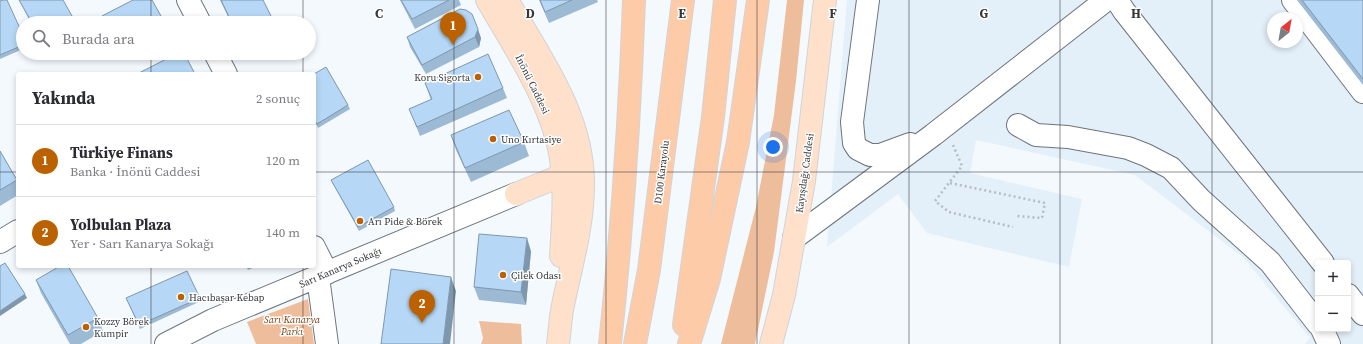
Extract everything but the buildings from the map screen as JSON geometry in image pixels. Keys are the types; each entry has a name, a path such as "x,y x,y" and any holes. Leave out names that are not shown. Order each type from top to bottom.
{"highway":[{"path":"610,344 625,175 634,0"},
{"name":"D100 Karayolu","path":"634,344 649,270 684,0"},
{"path":"682,344 713,117 725,0"},
{"path":"689,344 709,279 738,142 758,0"}],"main road":[{"name":"İnönü Caddesi","path":"487,0 534,81 554,130 560,154 563,221 560,284 563,305"},
{"name":"İnönü Caddesi","path":"506,0 556,85 576,133"},
{"name":"Kayışdağı Caddesi","path":"771,344 784,295 804,181 825,0"},
{"path":"516,194 538,175 547,164 555,145 554,130"},
{"path":"516,194 562,175 569,170 574,161 577,146 576,133"},
{"path":"558,344 563,305 573,261 583,192 582,166 576,133"},
{"path":"516,194 533,194 545,198 559,211 563,221"}],"street":[{"path":"188,0 196,16"},
{"path":"868,0 852,122 854,143 858,149 870,155 880,154 942,138"},
{"path":"794,238 942,138 1106,0"},
{"path":"1117,0 1124,11 1321,260"},
{"path":"1293,0 1363,92"},
{"path":"219,60 225,72"},
{"path":"1018,125 1036,135 1068,137 1128,148 1146,155 1171,168 1200,200 1270,262 1315,320"},
{"name":"Sarı Kanarya Sokağı","path":"166,344 213,320 516,194"},
{"path":"0,242 16,232"},
{"path":"316,253 323,275 327,344"},
{"path":"1349,296 1363,314"},
{"path":"1323,332 1329,344"}],"path":[{"path":"942,138 962,166 935,201 949,212 1014,227"},
{"path":"950,183 1045,203 1042,218 1017,216"}],"shaded area":[{"path":"847,0 1363,0 1363,344 1305,344 1310,338 1243,257 1135,175 976,140 970,173 1082,199 1069,267 927,233 898,194 827,247"}],"green space":[{"path":"787,0 804,0 796,81 774,252 755,344 721,344 756,207 774,115"},
{"name":"Sarı Kanarya Parkı","path":"308,299 314,344 256,344 247,322"},
{"path":"479,321 521,324 522,344 481,344 483,338"}],"place":[{"name":"Türkiye Finans","path":"453,45"},
{"name":"Koru Sigorta","path":"478,77"},
{"name":"Uno Kırtasiye","path":"493,139"},
{"name":"Arı Pide & Börek","path":"360,221"},
{"name":"Çilek Odası","path":"503,275"},
{"name":"Hacıbaşar Kebap","path":"181,297"},
{"name":"Yolbulan Plaza","path":"422,323"},
{"name":"Kozzy Börek Kumpir","path":"86,327"}]}
